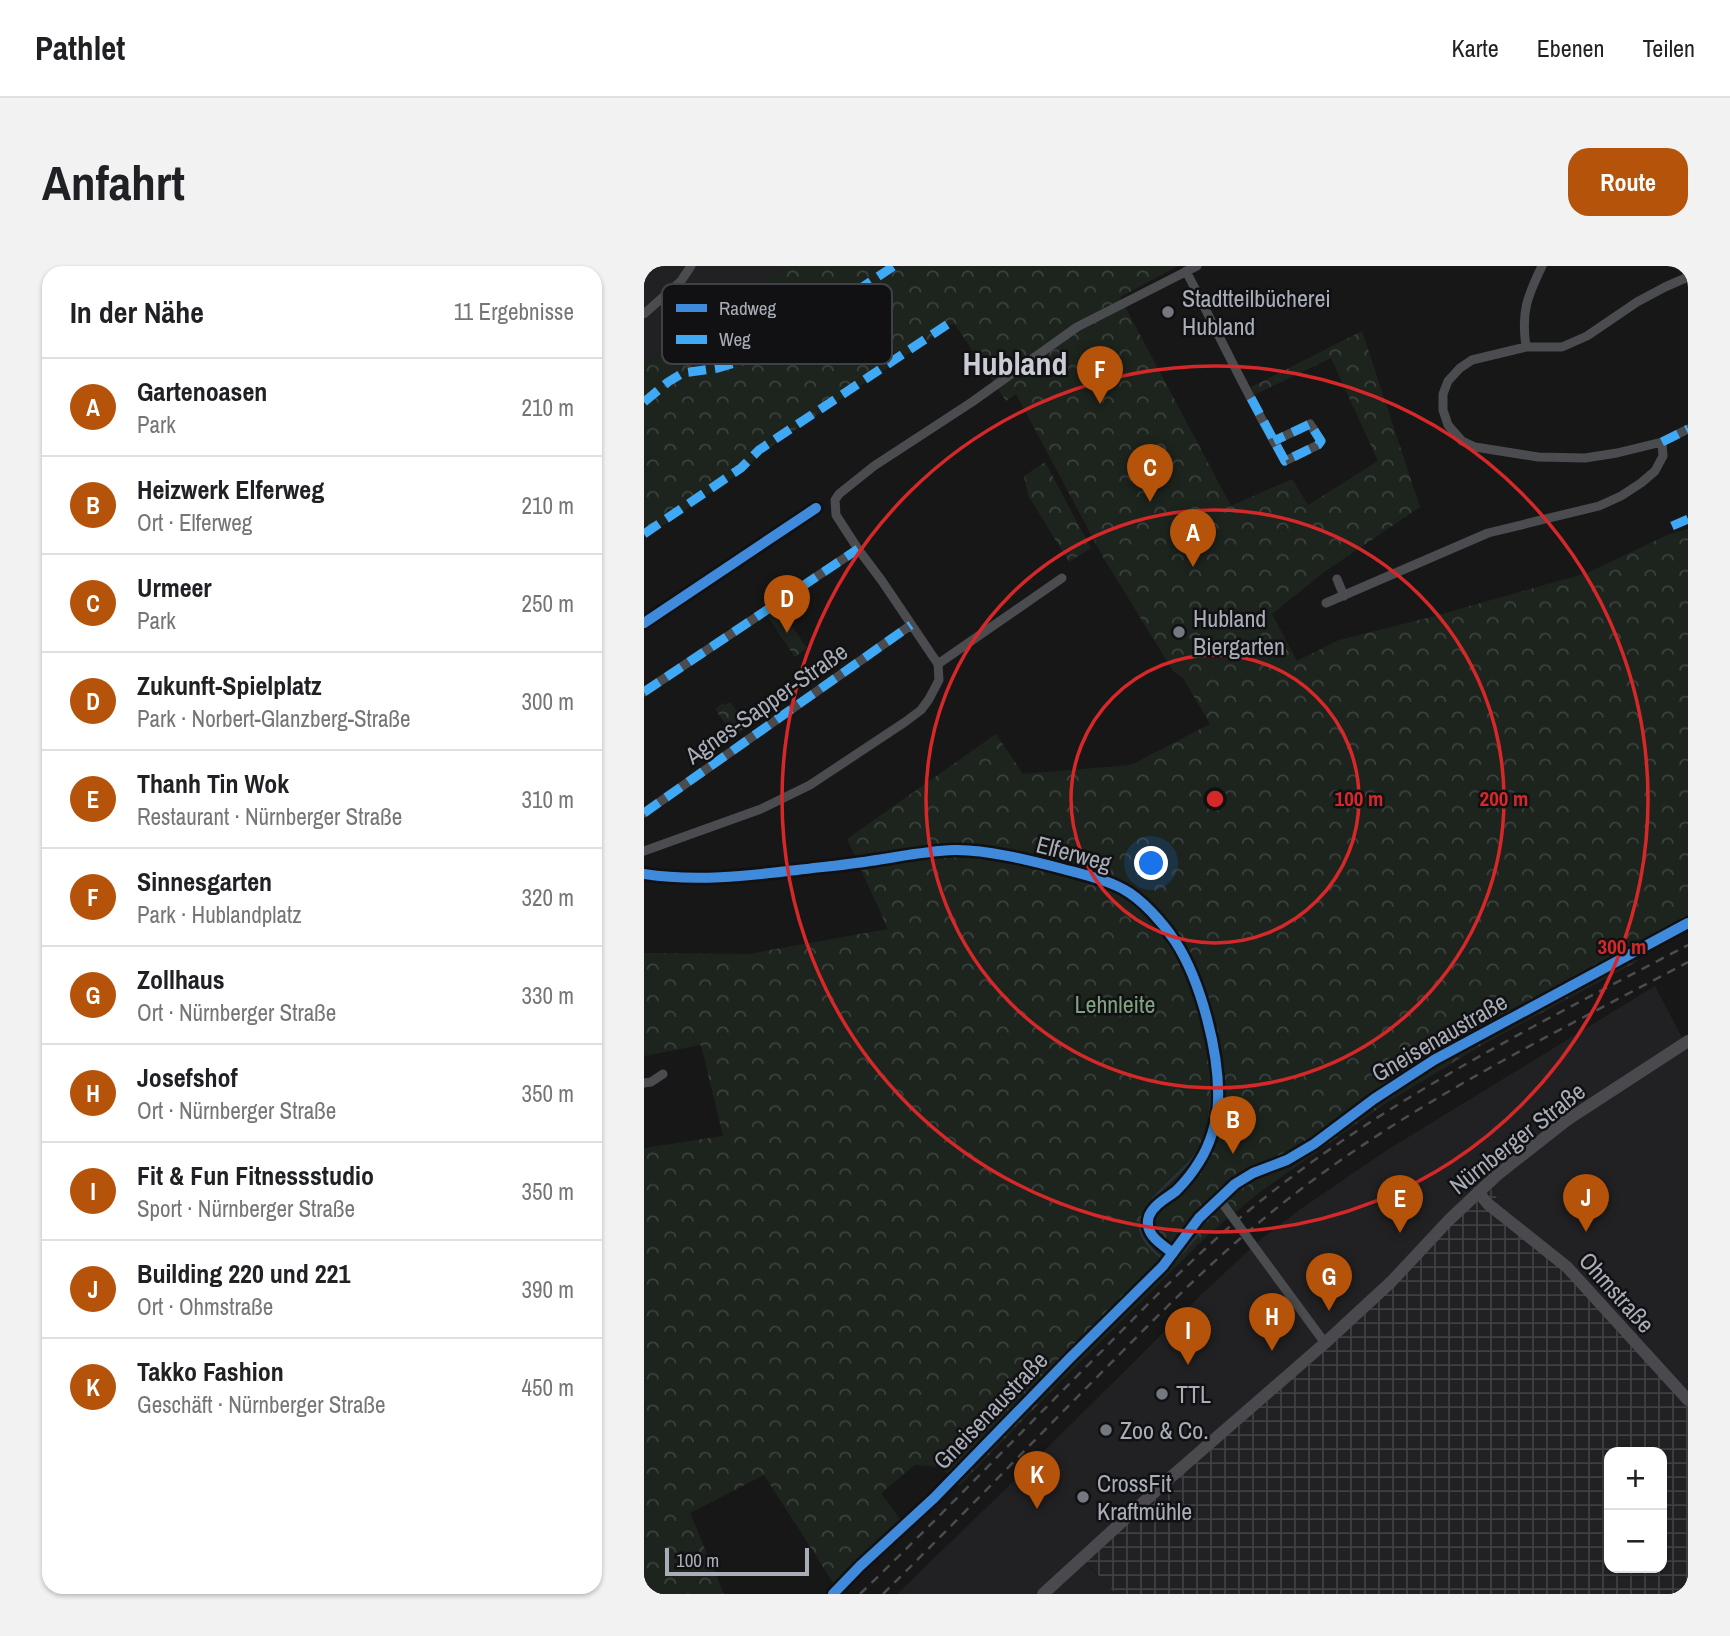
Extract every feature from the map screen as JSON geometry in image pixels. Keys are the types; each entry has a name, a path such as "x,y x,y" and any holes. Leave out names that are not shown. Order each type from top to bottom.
{"street":[{"path":"678,284 691,266"},
{"path":"644,851 761,808 810,785 921,710 940,680 938,664 836,515 835,500 874,466 997,385 1077,327 1197,266"},
{"path":"1526,346 1525,306 1542,266"},
{"path":"1186,271 1274,441 1285,461 1321,441 1310,424 1274,441"},
{"path":"1688,277 1646,297 1594,331 1562,347 1526,346 1472,360 1448,381 1443,394 1443,410 1448,425 1462,441 1475,447 1538,457 1585,458 1617,453 1662,442 1688,429"},
{"path":"644,314 662,298"},
{"path":"1326,603 1489,533 1599,506 1621,496 1655,471 1663,456 1662,442"},
{"path":"644,692 858,549"},
{"path":"938,664 1062,578"},
{"path":"1337,579 1344,596"},
{"name":"Agnes-Sapper-Straße","path":"644,813 911,625"},
{"name":"Elferweg","path":"644,874 683,878 734,876 957,850 1041,863 1123,888 1144,904 1174,939 1188,964 1207,1016 1217,1072 1218,1101 1209,1142 1189,1177 1154,1209 1149,1217 1150,1232 1173,1253"},
{"name":"Gneisenaustraße","path":"1220,1200 1235,1184 1314,1144 1374,1099 1434,1060 1688,923"},
{"name":"Nürnberger Straße","path":"1044,1594 1391,1282 1478,1192 1567,1120 1688,1041"},
{"path":"644,1083 663,1074"},
{"name":"Ohmstraße","path":"1478,1192 1488,1204 1567,1267 1688,1399"},
{"path":"1173,1253 1199,1218 1220,1200 1325,1343"},
{"name":"Gneisenaustraße","path":"833,1594 934,1497 1173,1253"}],"shaded area":[{"path":"644,266 786,266 759,284 662,284 662,351 644,366"},
{"path":"1655,986 1688,1049 1688,1393 1630,1332 1573,1265 1503,1208 1497,1201 1498,1186 1082,1559 1116,1594 897,1594 1260,1240 1387,1150"},
{"path":"1498,1185 1497,1201 1503,1208 1573,1265 1630,1332 1688,1393 1688,1594 1116,1594 1082,1558 1457,1214"}],"green space":[{"name":"Lehnleite","path":"786,266 1178,266 1120,297 1231,506 1292,479 1308,505 1378,461 1331,358 1254,395 1251,387 1362,331 1420,507 1323,573 1272,614 1297,661 1339,640 1587,573 1667,535 1688,529 1688,918 1631,950 1638,961 1489,1041 1386,1103 1256,1195 1209,1234 959,1486 941,1467 915,1465 881,1493 902,1522 834,1584 764,1475 690,1513 724,1594 644,1594 644,1148 723,1136 701,1045 644,1056 644,953 748,954 888,929 847,839 996,734 1023,774 1131,765 1210,724 1183,678 1173,671 1103,557 1016,394 1006,401 954,323 761,453 743,471 644,538 644,366 662,351 662,364 892,364 892,284 759,284"},
{"path":"1045,462 1091,548 1069,562 1028,495 1024,476"},
{"path":"780,609 807,648 795,657 768,617"},
{"path":"730,702 748,726 734,736 715,709"}],"waterway":[{"path":"1075,876 1122,895 1149,918 1167,941 1194,994 1209,1053 1211,1082 1208,1129 1198,1152 1153,1199 1141,1219 1140,1226 1144,1240 1171,1265 1198,1235"}],"railway":[{"path":"860,1594 1170,1282 1247,1212 1298,1172 1351,1135 1460,1067 1688,945"},
{"path":"883,1594 1178,1296 1222,1254 1292,1196 1338,1162 1435,1100 1535,1043 1688,962"}],"marked path":[{"path":"867,284 894,266"},
{"path":"892,361 954,320"},
{"path":"644,402 683,373 731,364"},
{"path":"644,534 741,468 759,450 888,364"},
{"path":"1251,398 1285,461 1321,441 1310,424 1274,441"},
{"path":"1662,442 1688,429"},
{"path":"1672,526 1688,519"},
{"path":"644,692 858,549"},
{"path":"644,813 911,625"}],"cycle path":[{"path":"644,623 816,508"},
{"path":"644,874 682,878 740,876 966,850 1008,856 1078,873 1109,882 1130,893 1158,919 1184,957 1201,997 1216,1062 1218,1102 1206,1148 1185,1181 1157,1205 1149,1216 1151,1233 1173,1253"},
{"path":"833,1594 934,1498 1163,1266 1199,1218 1235,1184 1314,1144 1374,1099 1434,1060 1688,923"}],"place":[{"name":"Stadtteilbücherei Hubland","path":"1168,312"},
{"name":"Sinnesgarten","path":"1100,404"},
{"name":"Urmeer","path":"1150,502"},
{"name":"Gartenoasen","path":"1193,567"},
{"name":"Hubland Biergarten","path":"1179,632"},
{"name":"Zukunft-Spielplatz","path":"787,633"},
{"name":"Heizwerk Elferweg","path":"1233,1154"},
{"name":"Building 220 und 221","path":"1586,1232"},
{"name":"Thanh Tin Wok","path":"1400,1233"},
{"name":"Zollhaus","path":"1329,1311"},
{"name":"Josefshof","path":"1272,1351"},
{"name":"Fit & Fun Fitnessstudio","path":"1188,1365"},
{"name":"TTL","path":"1162,1394"},
{"name":"Zoo & Co.","path":"1106,1430"},
{"name":"CrossFit Kraftmühle","path":"1083,1497"},
{"name":"Takko Fashion","path":"1037,1509"}],"district":[{"name":"Hubland","path":"1015,363"}]}
